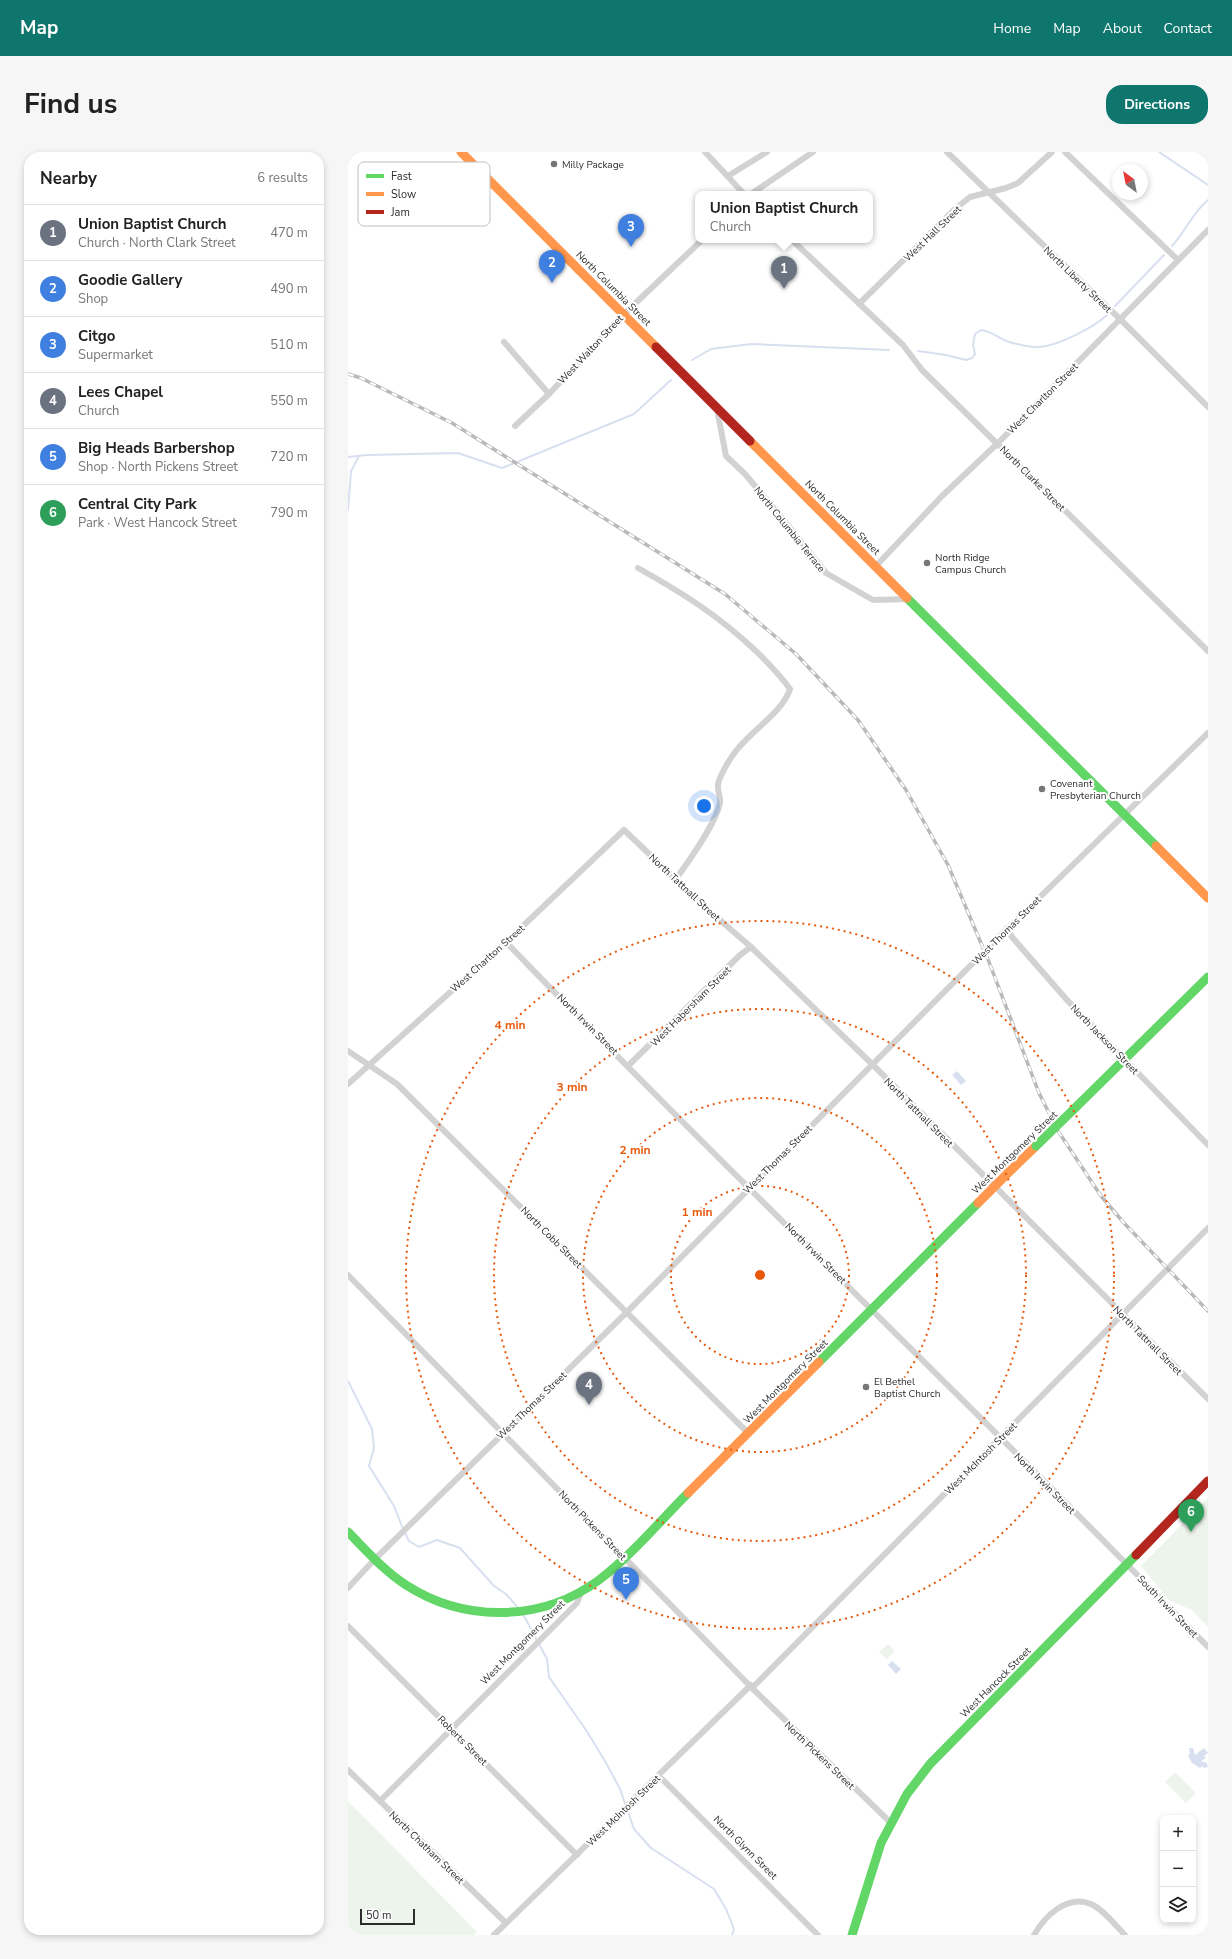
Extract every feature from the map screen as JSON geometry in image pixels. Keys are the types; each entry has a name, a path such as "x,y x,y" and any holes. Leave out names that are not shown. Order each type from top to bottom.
{"main road":[{"name":"North Columbia Street","path":"461,152 471,162"},
{"name":"North Columbia Street","path":"490,181 1208,898"},
{"name":"West Montgomery Street","path":"582,1591 597,1582 624,1557 1007,1174 1208,977"},
{"name":"West Hancock Street","path":"852,1935 879,1850 891,1823 907,1794 930,1764 1208,1481"},
{"path":"348,1532 399,1580 420,1593 451,1606 478,1611 510,1613 534,1609 566,1600 582,1591"}],"street":[{"path":"705,152 741,191"},
{"path":"728,176 767,152"},
{"path":"755,191 813,152"},
{"name":"North Liberty Street","path":"947,152 1120,319 1208,407"},
{"name":"West Hall Street","path":"859,304 955,209 970,197 1006,188 1018,183 1052,152"},
{"path":"1065,152 1178,260"},
{"path":"1202,152 1208,157"},
{"name":"West Charlton Street","path":"876,566 942,496 998,443 1208,230"},
{"name":"West Walton Street","path":"515,426 549,394 624,314 699,243"},
{"name":"North Clarke Street","path":"795,243 903,345 922,370 1208,651"},
{"path":"504,342 549,394"},
{"name":"North Columbia Terrace","path":"716,406 726,456 746,474 826,573 873,600 909,599"},
{"path":"638,568 696,601 734,630 767,662 790,689 786,699 752,733 733,755 718,784 720,802 714,816 695,852 676,879"},
{"name":"West Thomas Street","path":"348,1588 375,1559 627,1312 749,1187 1007,928 1208,733"},
{"name":"West Charlton Street","path":"348,1084 506,942 624,830"},
{"name":"North Tattnall Street","path":"624,830 751,947 872,1064 1208,1399"},
{"name":"North Jackson Street","path":"1007,928 1012,937 1067,1000 1173,1111 1208,1145"},
{"name":"North Irwin Street","path":"506,942 749,1187 1128,1564"},
{"name":"West Habersham Street","path":"629,1065 740,955 751,947"},
{"name":"North Cobb Street","path":"348,1051 369,1064 408,1095 748,1433"},
{"name":"West McIntosh Street","path":"494,1935 751,1687 1208,1228"},
{"name":"North Pickens Street","path":"348,1275 504,1432 751,1687 891,1823"},
{"name":"South Irwin Street","path":"1128,1564 1208,1647"},
{"name":"West Montgomery Street","path":"380,1801 577,1603 582,1591"},
{"name":"Roberts Street","path":"348,1626 577,1855"},
{"name":"North Chatham Street","path":"348,1770 506,1923"},
{"name":"North Glynn Street","path":"657,1777 662,1780 818,1935"},
{"path":"1034,1935 1039,1926 1054,1911 1069,1902 1080,1901 1091,1904 1102,1911 1125,1935"},
{"path":"500,1929 506,1935"}],"shaded area":[{"path":"1208,1498 1208,1627 1192,1610 1170,1601 1141,1566"},
{"path":"888,1644 895,1651 887,1659 879,1652"},
{"path":"1175,1772 1196,1793 1186,1803 1165,1782"},
{"path":"348,1801 477,1932 474,1935 348,1935"}],"water":[{"path":"957,1071 966,1081 961,1085 952,1075"},
{"path":"892,1661 901,1669 896,1674 888,1665"},
{"path":"1189,1748 1193,1748 1195,1755 1204,1748 1208,1753 1204,1756 1206,1758 1201,1761 1207,1763 1208,1767 1204,1768 1202,1766 1200,1768 1192,1763 1188,1756 1190,1753"}],"waterway":[{"path":"1159,152 1208,185"},
{"path":"1172,246 1193,216 1208,200"},
{"path":"1115,306 1164,255"},
{"path":"918,351 946,355 966,360 972,358 975,354 973,345 975,334 981,330 989,332 1005,341 1020,345 1036,347 1048,346 1075,335 1107,315"},
{"path":"692,360 711,349 751,344 889,350"},
{"path":"348,457 367,455 458,453 502,468 634,414 671,380"},
{"path":"348,510 351,471 359,456"},
{"path":"348,1381 372,1429 374,1448 369,1466 394,1506 403,1529"},
{"path":"405,1533 409,1541 419,1547 437,1540 460,1548 494,1586 506,1594 519,1609"},
{"path":"523,1614 547,1659 549,1677 586,1730 620,1789 634,1829 651,1848 714,1889 726,1909 734,1929 732,1935"}],"railway":[{"path":"348,374 361,378 452,423 725,594 796,654 858,720 906,790 948,865 989,962 1039,1093 1058,1131 1101,1196 1124,1223 1208,1311"}],"traffic: fast":[{"path":"907,598 1156,846"},
{"path":"1073,1110 1208,977"},
{"path":"1036,1146 1073,1110"},
{"path":"819,1362 978,1203"},
{"path":"348,1532 390,1573 406,1585 429,1597 453,1606 478,1611 503,1612 528,1610 553,1604 577,1594 599,1580 611,1571 634,1549 688,1493"},
{"path":"852,1935 881,1843 907,1794 930,1764 1136,1555"}],"traffic: slow":[{"path":"461,152 471,162"},
{"path":"490,181 656,347"},
{"path":"750,441 907,598"},
{"path":"1156,846 1208,898"},
{"path":"1007,1174 1036,1146"},
{"path":"978,1203 1007,1174"},
{"path":"688,1493 819,1362"}],"traffic: jam":[{"path":"656,347 750,441"},
{"path":"1136,1555 1208,1481"}],"place":[{"name":"Milly Package","path":"554,164"},
{"name":"Citgo","path":"631,247"},
{"name":"Goodie Gallery","path":"552,283"},
{"name":"Union Baptist Church","path":"784,289"},
{"name":"North Ridge Campus Church","path":"927,563"},
{"name":"Covenant Presbyterian Church","path":"1042,789"},
{"name":"El Bethel Baptist Church","path":"866,1387"},
{"name":"Lees Chapel","path":"589,1405"},
{"name":"Central City Park","path":"1191,1532"},
{"name":"Big Heads Barbershop","path":"626,1600"}]}
